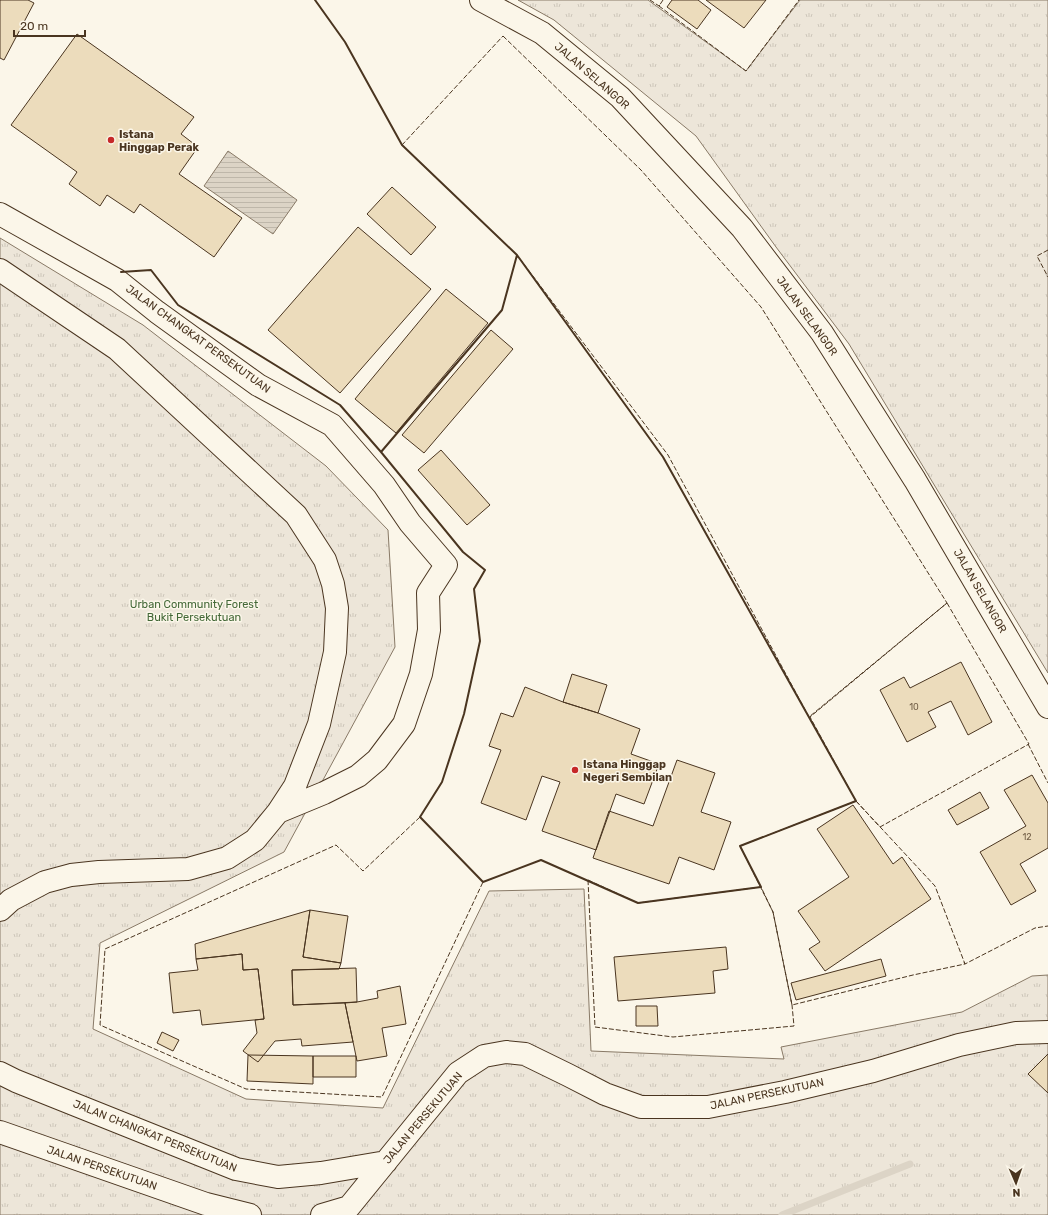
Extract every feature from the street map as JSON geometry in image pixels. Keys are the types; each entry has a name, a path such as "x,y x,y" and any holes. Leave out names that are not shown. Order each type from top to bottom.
{"street":[{"name":"JALAN SELANGOR","path":"481,0 542,33 620,97 742,228 822,333 915,480 1048,707"},
{"name":"JALAN CHANGKAT PERSEKUTUAN","path":"0,214 117,280 157,312 258,386 332,425 384,485 410,523 446,565 428,593 429,630 421,674 404,724 378,760 358,776 324,793 278,812"},
{"name":"JALAN CHANGKAT PERSEKUTUAN","path":"0,270 117,349 296,515 325,560 333,584 337,608 335,652 319,724 295,786 278,812 255,840 227,858 188,869 146,872 99,872 70,875 45,882 11,900 0,910"},
{"name":"JALAN PERSEKUTUAN","path":"322,1215 350,1207 458,1073 484,1056 506,1052 525,1054 604,1094 641,1107 708,1107 784,1092 873,1071 959,1045 1016,1033 1048,1032"},
{"name":"JALAN CHANGKAT PERSEKUTUAN","path":"0,1073 16,1081 236,1170 278,1178 321,1173 386,1162"},
{"name":"JALAN PERSEKUTUAN","path":"0,1132 206,1204 250,1215"}],"green space":[{"path":"518,0 648,0 746,71 800,0 1048,0 1048,673 849,344 776,247 696,136 554,20"},
{"name":"Urban Community Forest Bukit Persekutuan","path":"0,238 143,325 326,466 388,530 395,647 284,852 100,943 93,1029 246,1099 383,1108 489,891 584,889 591,1051 784,1059 781,1047 962,1012 1032,976 1048,975 1048,1215 0,1215"}],"shaded area":[{"path":"228,151 297,200 273,234 204,186"}],"building":[{"path":"0,0 28,0 34,3 4,60 0,58"},
{"path":"672,0 698,0 711,10 697,29 667,7"},
{"path":"706,0 766,0 744,28"},
{"name":"Istana Hinggap Perak","path":"77,34 194,117 181,134 198,147 179,174 242,218 214,257 140,204 134,213 107,195 100,206 69,184 77,172 11,125"},
{"path":"392,187 436,227 411,255 367,214"},
{"path":"358,227 431,289 340,393 268,330"},
{"path":"446,289 488,323 396,433 355,399"},
{"path":"491,330 513,349 424,453 402,435"},
{"path":"441,450 490,505 467,525 418,470"},
{"path":"961,662 992,722 968,735 951,701 928,712 936,727 907,742 880,690 904,677 910,688"},
{"path":"572,674 607,685 598,713 563,702"},
{"name":"Istana Hinggap Negeri Sembilan","path":"525,687 640,729 631,754 659,764 644,804 616,794 596,850 542,831 560,782 542,776 526,820 481,803 501,750 489,746 501,713 513,717"},
{"path":"677,760 715,773 701,812 731,822 714,870 679,857 669,884 593,858 609,811 653,826"},
{"path":"1032,775 1048,803 1048,848 1020,864 1036,891 1011,905 980,852 1026,826 1004,790"},
{"path":"980,792 989,808 957,825 948,810"},
{"path":"853,805 893,864 902,857 931,899 825,971 809,949 820,942 798,911 849,877 817,829"},
{"path":"310,910 348,916 341,963 303,957"},
{"path":"310,910 303,957 341,963 339,969 292,970 293,1005 345,1003 353,1042 302,1046 301,1039 275,1041 258,1062 243,1051 257,1033 255,1020 264,1019 258,969 243,970 242,954 196,959 195,944"},
{"path":"726,947 728,969 713,971 715,993 618,1001 614,957"},
{"path":"242,954 243,970 258,969 264,1019 202,1025 200,1010 173,1013 169,973 198,970 196,959"},
{"path":"881,959 886,976 796,1000 791,983"},
{"path":"356,968 357,1002 293,1005 292,970"},
{"path":"400,986 406,1024 382,1028 387,1056 357,1061 345,1003 378,998 377,991"},
{"path":"636,1006 657,1006 658,1026 636,1026"},
{"path":"162,1032 179,1040 173,1051 157,1043"},
{"path":"1048,1054 1048,1093 1028,1074"},
{"path":"248,1055 313,1056 313,1084 247,1081"},
{"path":"313,1056 356,1056 356,1077 313,1077"}],"waterway":[{"path":"782,1215 910,1164"}],"fence":[{"path":"650,0 659,6 660,5"},
{"path":"663,0 659,6 746,71 799,0"},
{"path":"503,36 641,170 761,307 947,603 809,717 668,455 517,255 402,145 503,36"},
{"path":"1048,250 1037,256 1048,277"},
{"path":"947,603 1029,744 880,827 856,801 810,717 947,603"},
{"path":"1028,744 1048,783"},
{"path":"856,801 935,886 965,964 913,975 792,1005 773,912 740,846 856,801"},
{"path":"420,817 483,882 382,1097 246,1089 100,1025 105,949 336,845 363,871 420,817"},
{"path":"588,880 638,903 761,887 773,912 792,1005 794,1026 673,1037 595,1027 588,880"},
{"path":"964,962 965,964 1035,928 1048,926"}],"wall":[{"path":"315,0 345,42 402,145 517,255 517,257"},
{"path":"517,255 663,457 856,801 740,846 761,887 638,903 541,860 483,882 420,817 442,782 464,714 480,641 474,589 485,570 463,552 381,452 502,310 517,255"},
{"path":"121,272 151,270 178,305 340,405 381,452 382,451"}],"place":[{"name":"Istana Hinggap Perak","path":"111,140"},
{"name":"Istana Hinggap Negeri Sembilan","path":"575,770"}]}
